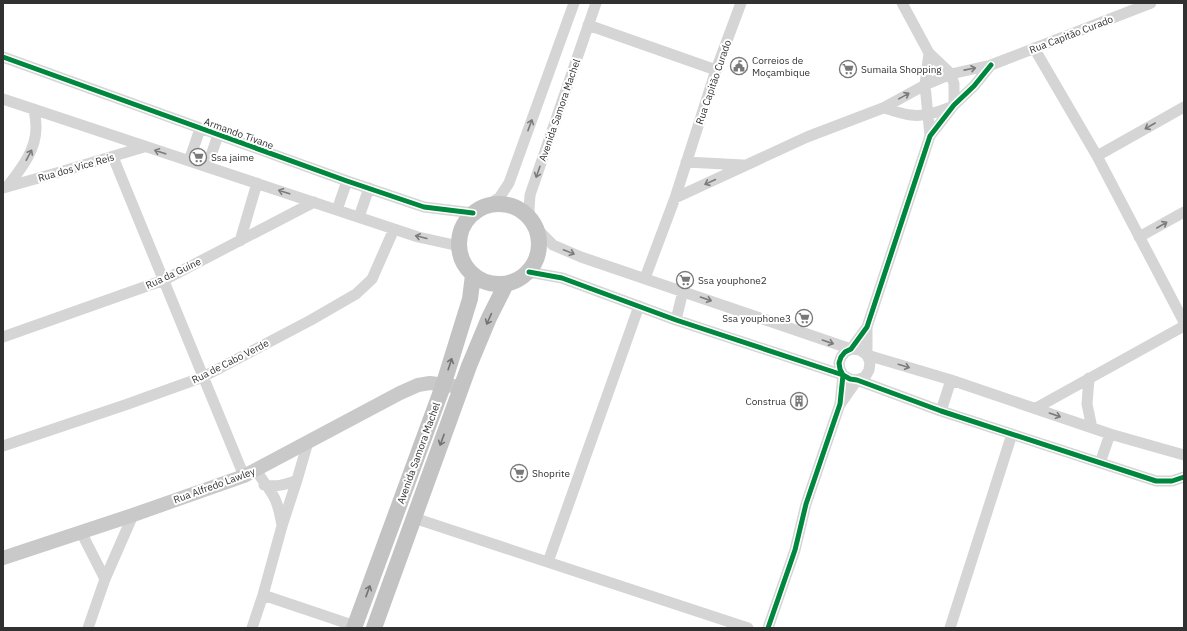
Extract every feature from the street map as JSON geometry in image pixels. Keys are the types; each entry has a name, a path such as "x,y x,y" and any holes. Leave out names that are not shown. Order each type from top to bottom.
{"highway":[{"path":"500,203 514,206 523,211 534,224 540,240 540,250 537,259 529,272 518,280 506,284 486,282 473,275 463,262 459,246 460,232 465,222 479,210 500,203"},
{"name":"Avenida Samora Machel","path":"355,627 443,386 470,299 473,275"},
{"name":"Avenida Samora Machel","path":"374,628 462,387 489,318 506,284"},
{"path":"414,466 430,473"},
{"path":"377,566 394,572"}],"main road":[{"name":"Rua Alfredo Lawley","path":"3,558 134,515 250,473 400,392 418,385 430,383 443,386 462,387"}],"street":[{"path":"479,210 499,198 509,183 574,3"},
{"name":"Avenida Samora Machel","path":"534,224 529,210 530,195 596,3"},
{"name":"Rua Capitão Curado","path":"645,278 675,198 716,70 741,3"},
{"path":"902,3 929,53 951,74 955,92 954,105"},
{"name":"Rua Capitão Curado","path":"675,198 807,137 883,108 924,85 951,74 991,65 1149,3"},
{"path":"588,25 716,70"},
{"path":"1034,48 1097,156 1184,322"},
{"path":"929,53 924,85 930,136"},
{"name":"Armando Tivane","path":"3,57 200,129 347,181 424,206 479,210"},
{"path":"768,628 795,550 806,504 840,404 843,375 840,369 841,357 846,352 851,350 867,327 930,136 954,105 974,86 991,65"},
{"path":"3,99 418,237 459,246"},
{"path":"883,108 911,115 939,112 954,105"},
{"path":"1097,156 1184,107"},
{"path":"5,187 20,170 34,146 36,129 34,109"},
{"path":"189,161 200,129"},
{"path":"207,167 218,135"},
{"name":"Rua dos Vice Reis","path":"5,187 113,157 144,146"},
{"path":"113,157 203,377 250,473 264,485 274,497 282,526"},
{"path":"686,162 745,165"},
{"path":"337,210 347,181"},
{"path":"240,241 257,183"},
{"path":"359,217 368,188"},
{"name":"Rua da Guine","path":"3,337 164,280 314,202"},
{"path":"1139,238 1184,212"},
{"path":"534,224 553,245 581,257 683,290 851,350 860,350 867,354 951,380 1110,434 1184,455"},
{"name":"Rua de Cabo Verde","path":"3,446 203,377 311,320 356,294 372,279 394,229"},
{"path":"529,272 562,278 676,320 843,375 850,379 857,380 1012,434 1156,481 1172,481 1184,477"},
{"path":"676,320 683,290"},
{"path":"548,562 639,306"},
{"path":"1036,408 1184,326"},
{"path":"840,404 857,380 865,377 870,370 870,362 867,354 867,327"},
{"path":"1089,378 1087,404 1092,428"},
{"path":"941,410 951,380"},
{"path":"950,628 1012,434"},
{"path":"1100,462 1110,434"},
{"path":"252,628 308,442"},
{"path":"264,485 276,487 297,480"},
{"path":"88,628 105,579 134,515"},
{"path":"414,518 748,628"},
{"path":"82,532 105,579"},
{"path":"263,595 355,627"}],"cycle path":[{"path":"3,57 347,181 424,207 473,213"},
{"path":"768,628 795,550 806,504 840,404 843,375 839,363 841,357 845,352 851,349 867,327 930,136 954,105 974,86 991,65"},
{"path":"529,272 562,278 676,320 843,375 850,379 857,380 941,411 1156,481 1172,481 1184,477"}],"place":[{"name":"Correios de Moçambique","path":"739,66"},
{"name":"Sumaila Shopping","path":"848,69"},
{"name":"Ssa jaime","path":"198,157"},
{"name":"Ssa youphone2","path":"685,280"},
{"name":"Ssa youphone3","path":"804,318"},
{"name":"Construa","path":"799,401"},
{"name":"Shoprite","path":"519,473"}]}
